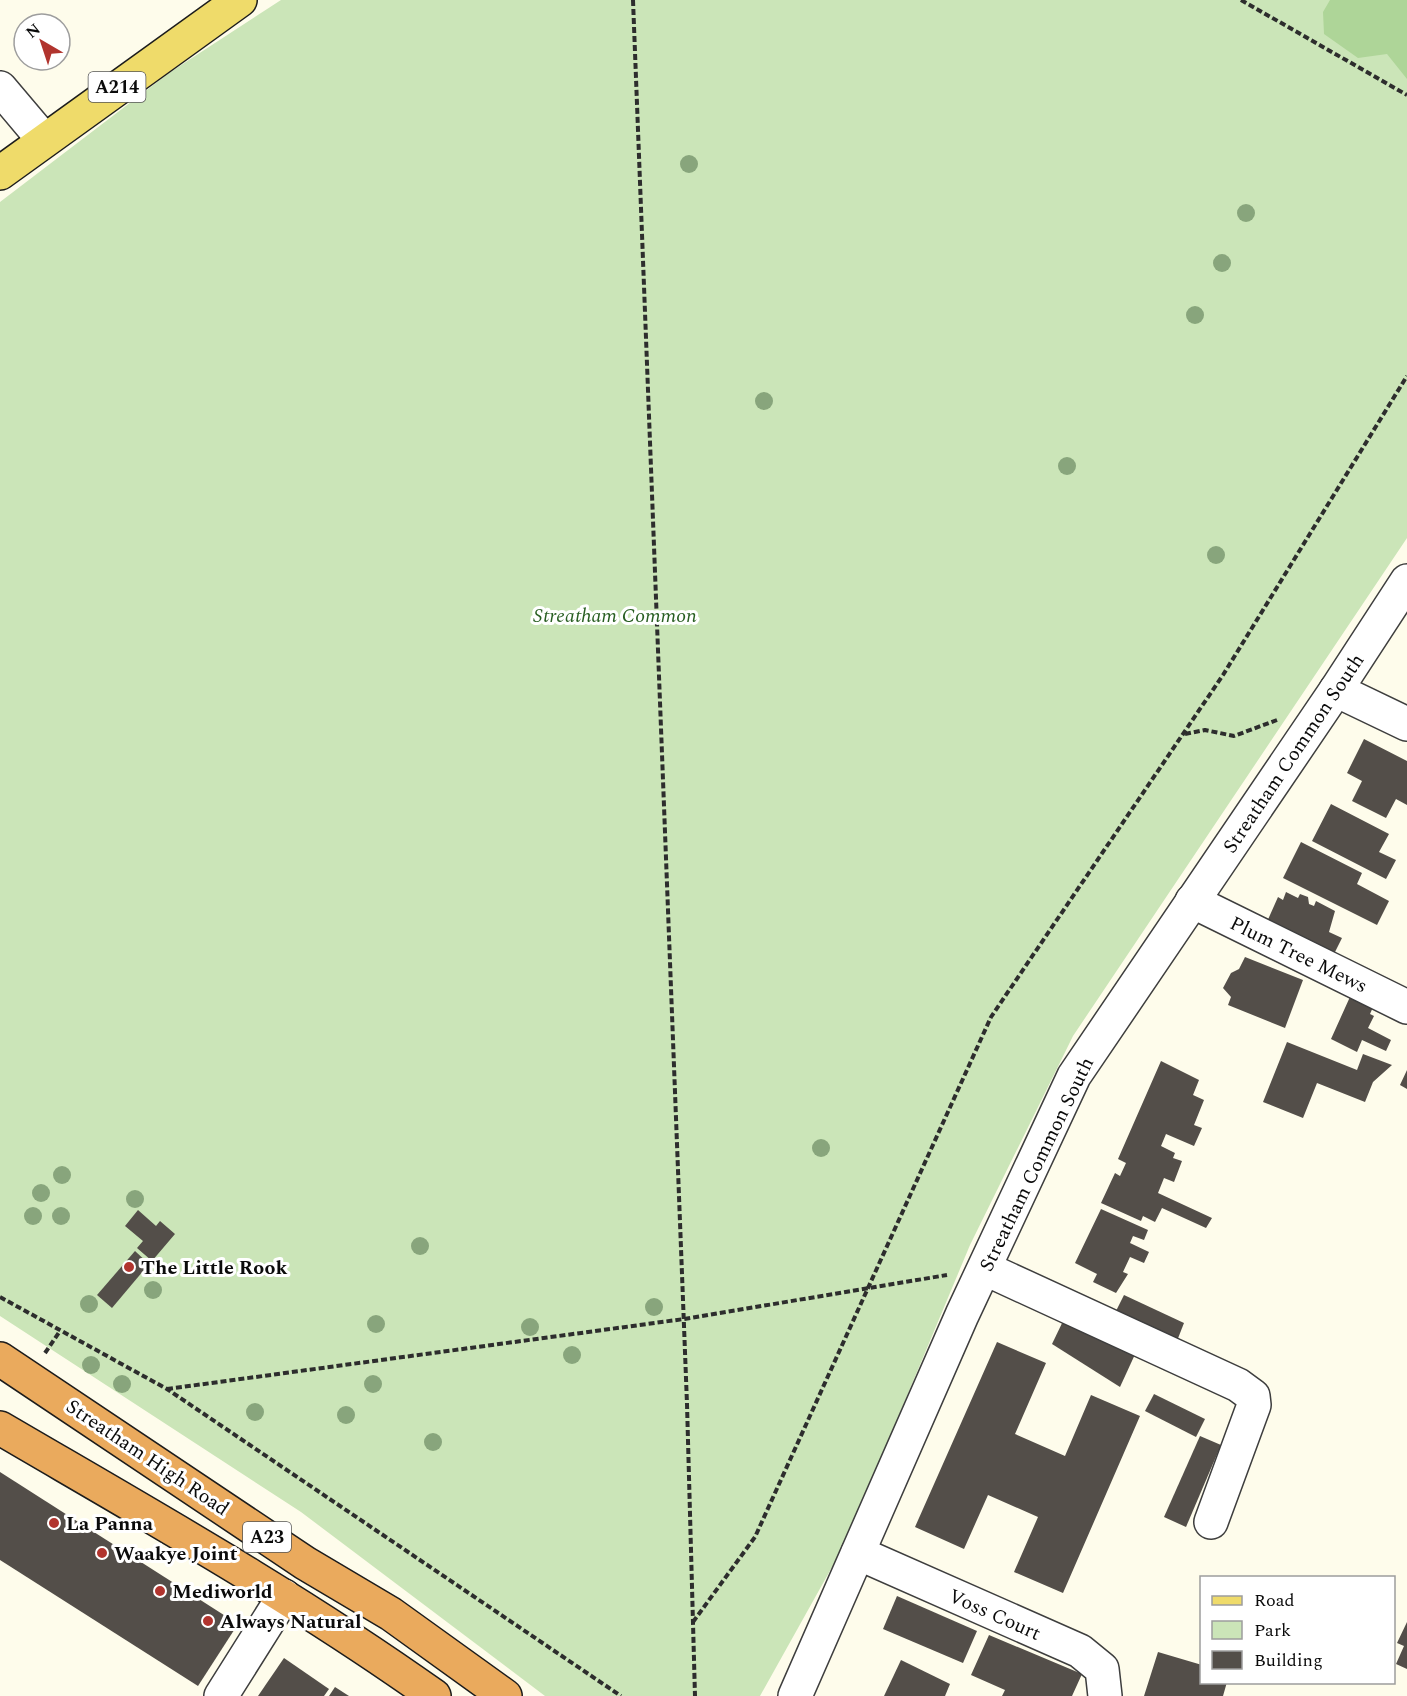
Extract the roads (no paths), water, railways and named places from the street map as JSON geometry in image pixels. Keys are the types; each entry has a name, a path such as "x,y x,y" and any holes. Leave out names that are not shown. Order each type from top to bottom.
{"highway":[{"name":"Streatham High Road","path":"0,1359 305,1563 391,1614 505,1696"},
{"name":"A23","path":"0,1428 284,1596 365,1647 434,1696"}],"main road":[{"name":"A214","path":"0,172 240,0"}],"street":[{"path":"0,88 44,140"},
{"name":"Streatham Common South","path":"795,1696 962,1315 986,1269 1074,1076 1336,690 1407,581"},
{"path":"1336,690 1407,724"},
{"name":"Plum Tree Mews","path":"1192,901 1407,1007"},
{"path":"986,1269 1238,1385 1253,1396 1254,1405 1211,1522"},
{"name":"Voss Court","path":"858,1553 1080,1651 1102,1669 1105,1696"},
{"path":"221,1696 284,1596"}],"place":[{"name":"The Little Rook","path":"129,1267"},
{"name":"La Panna","path":"54,1523"},
{"name":"Waakye Joint","path":"102,1553"},
{"name":"Mediworld","path":"160,1591"},
{"name":"Always Natural","path":"208,1621"}],"park label":[{"name":"Streatham Common","path":"615,615"}]}
